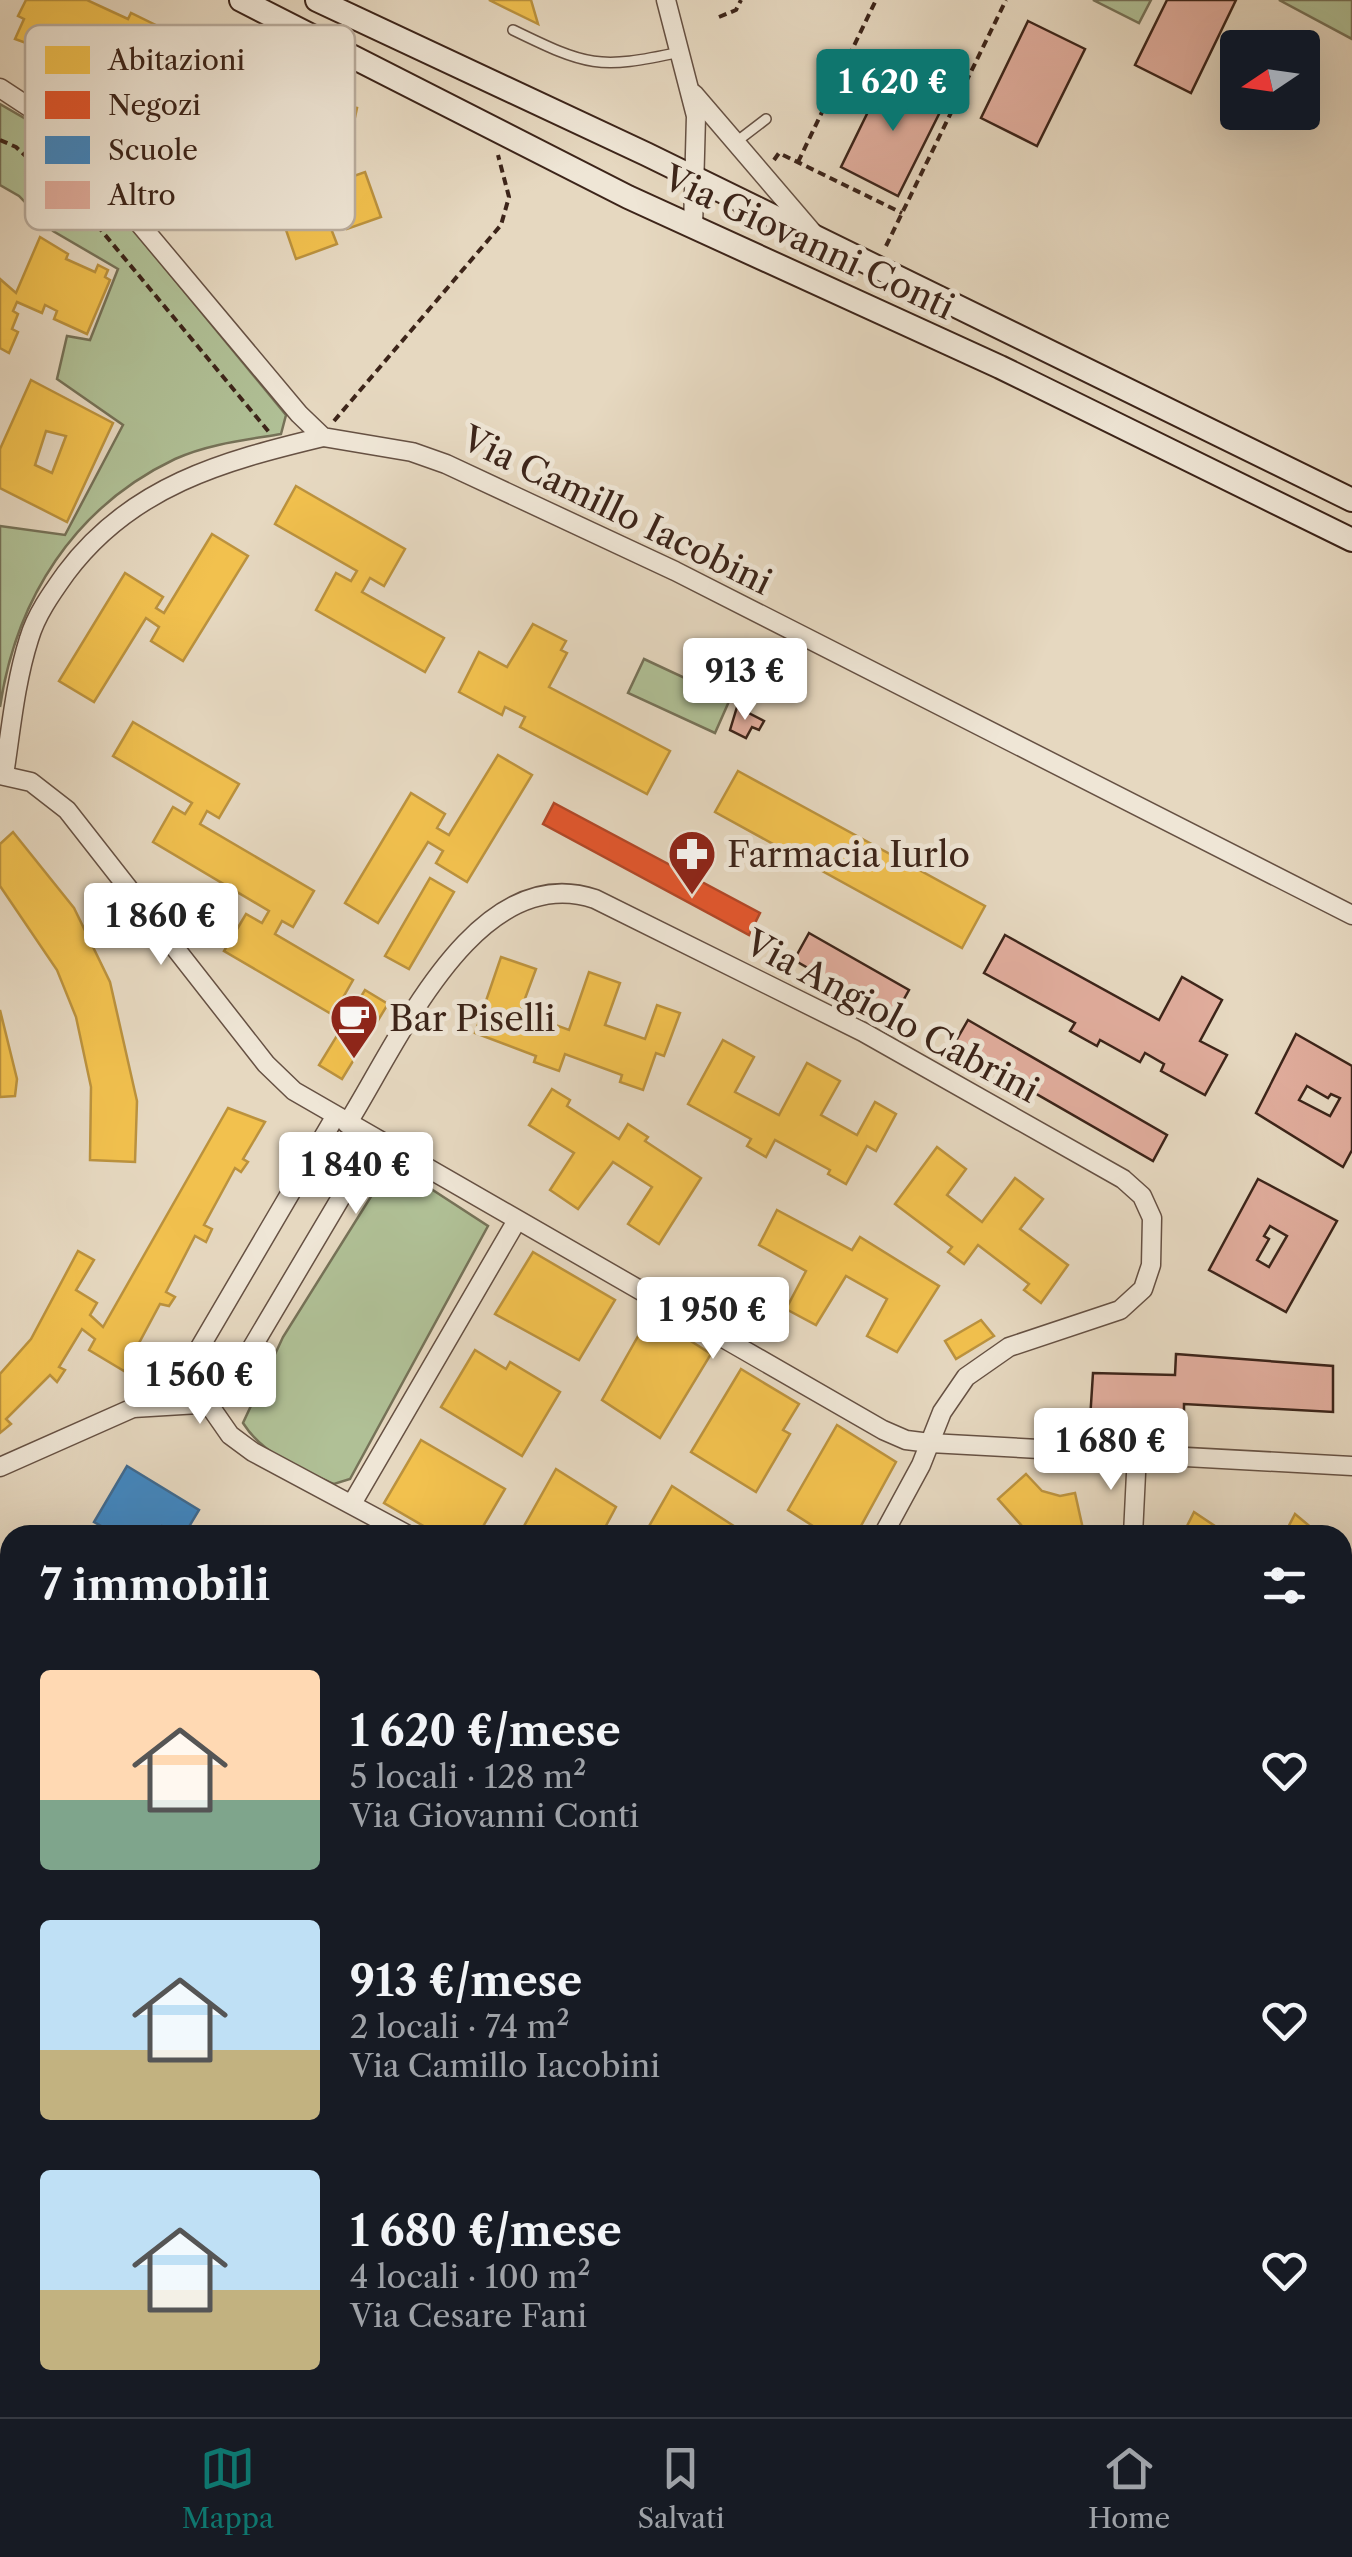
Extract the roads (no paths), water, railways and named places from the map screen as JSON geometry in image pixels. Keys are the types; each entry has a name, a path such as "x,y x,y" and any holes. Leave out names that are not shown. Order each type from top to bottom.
{"main road":[{"name":"Via Giovanni Conti","path":"241,0 291,25"},
{"name":"Via Giovanni Conti","path":"317,0 1352,500"},
{"name":"Via Giovanni Conti","path":"355,57 692,228 1000,367 1352,540"}],"street":[{"path":"666,0 698,127 698,181 692,228"},
{"path":"0,88 25,104"},
{"path":"691,90 819,240"},
{"path":"145,230 299,414 324,437"},
{"path":"324,437 206,469 150,495 120,514 84,551 52,592 30,636 2,775 30,782 60,802 266,1064 294,1091 375,1140 906,1440 1352,1466"},
{"name":"Via Camillo Iacobini","path":"324,437 412,452 446,464 675,571 1352,915"},
{"name":"Via Angiolo Cabrini","path":"133,1408 178,1378 198,1352 313,1155 458,950 495,914 542,894 569,893 595,899 863,1032 1123,1179 1145,1200 1152,1218 1151,1265 1136,1298 1120,1310 1050,1330 988,1358 952,1394 889,1525"},
{"path":"0,1467 133,1408 207,1402 233,1378 375,1140"},
{"path":"313,1155 332,1158 352,1179"},
{"path":"353,1502 516,1222"},
{"path":"198,1352 211,1376 233,1378"},
{"path":"207,1402 246,1448 391,1525"},
{"path":"1133,1525 1137,1453"}],"lane":[{"path":"513,30 585,63 622,64 680,52"},
{"path":"734,143 766,120"}],"place":[{"name":"Farmacia Iurlo","path":"692,896"},
{"name":"Bar Piselli","path":"354,1060"}]}
